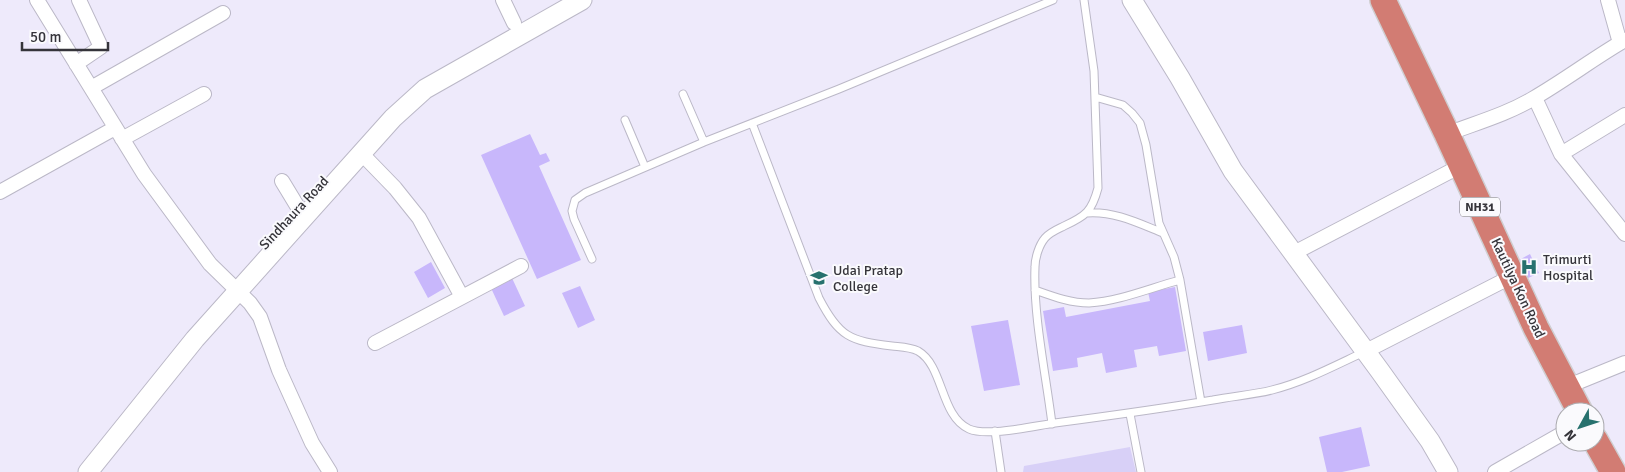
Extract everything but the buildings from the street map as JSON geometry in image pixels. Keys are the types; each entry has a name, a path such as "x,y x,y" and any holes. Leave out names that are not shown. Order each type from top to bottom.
{"highway":[{"name":"Kautilya Kon Road","path":"1371,0 1442,136 1574,402"},
{"name":"Kautilya Kon Road","path":"1383,0 1442,136 1451,171 1501,282 1560,402"},
{"path":"1587,452 1598,472"},
{"path":"1602,452 1613,472"}],"street":[{"path":"37,0 144,174 210,264 234,286 260,317 279,370 312,443 330,472"},
{"path":"76,64 101,47 79,0"},
{"path":"503,0 514,23"},
{"name":"Sindhaura Road","path":"73,472 188,329 234,286 299,209 398,98 422,77 555,0"},
{"path":"94,470 234,286 362,154 393,118 425,88 582,0"},
{"path":"1132,0 1234,171 1366,351 1430,442 1448,472"},
{"path":"1442,136 1515,108 1535,98 1622,41 1608,0"},
{"path":"91,88 223,13"},
{"path":"0,192 119,133 204,94"},
{"path":"1535,98 1561,154 1625,234"},
{"path":"1561,154 1625,115"},
{"path":"362,154 390,182 419,218 462,297"},
{"path":"1294,253 1451,171"},
{"path":"282,181 299,209"},
{"path":"375,343 521,266"},
{"path":"1366,351 1501,282"},
{"path":"1566,387 1625,363"},
{"path":"1494,472 1555,438"}],"lane":[{"path":"592,259 572,211 575,200 595,188 1053,0"},
{"path":"1052,424 1035,290 1035,265 1040,246 1046,237 1086,213 1094,205 1098,188 1094,71 1084,0"},
{"path":"683,94 704,142"},
{"path":"1095,97 1123,105 1140,123 1146,145 1159,223 1174,257 1180,280 1201,402"},
{"path":"625,120 644,167"},
{"path":"752,123 819,298 829,318 840,330 854,339 872,344 912,348 920,352 931,365 951,411 958,421 968,429 980,432 995,431 1130,414 1272,390 1296,382 1366,351"},
{"path":"1086,213 1100,212 1110,214 1163,233"},
{"path":"1035,290 1063,299 1089,303 1126,297 1154,286 1180,280"},
{"path":"1130,414 1142,472"},
{"path":"995,431 1001,472"}],"shaded area":[{"path":"1130,447 1136,472 1023,472 1024,466"}],"place":[{"name":"Trimurti Hospital","path":"1529,267"},
{"name":"Udai Pratap College","path":"819,278"}]}
